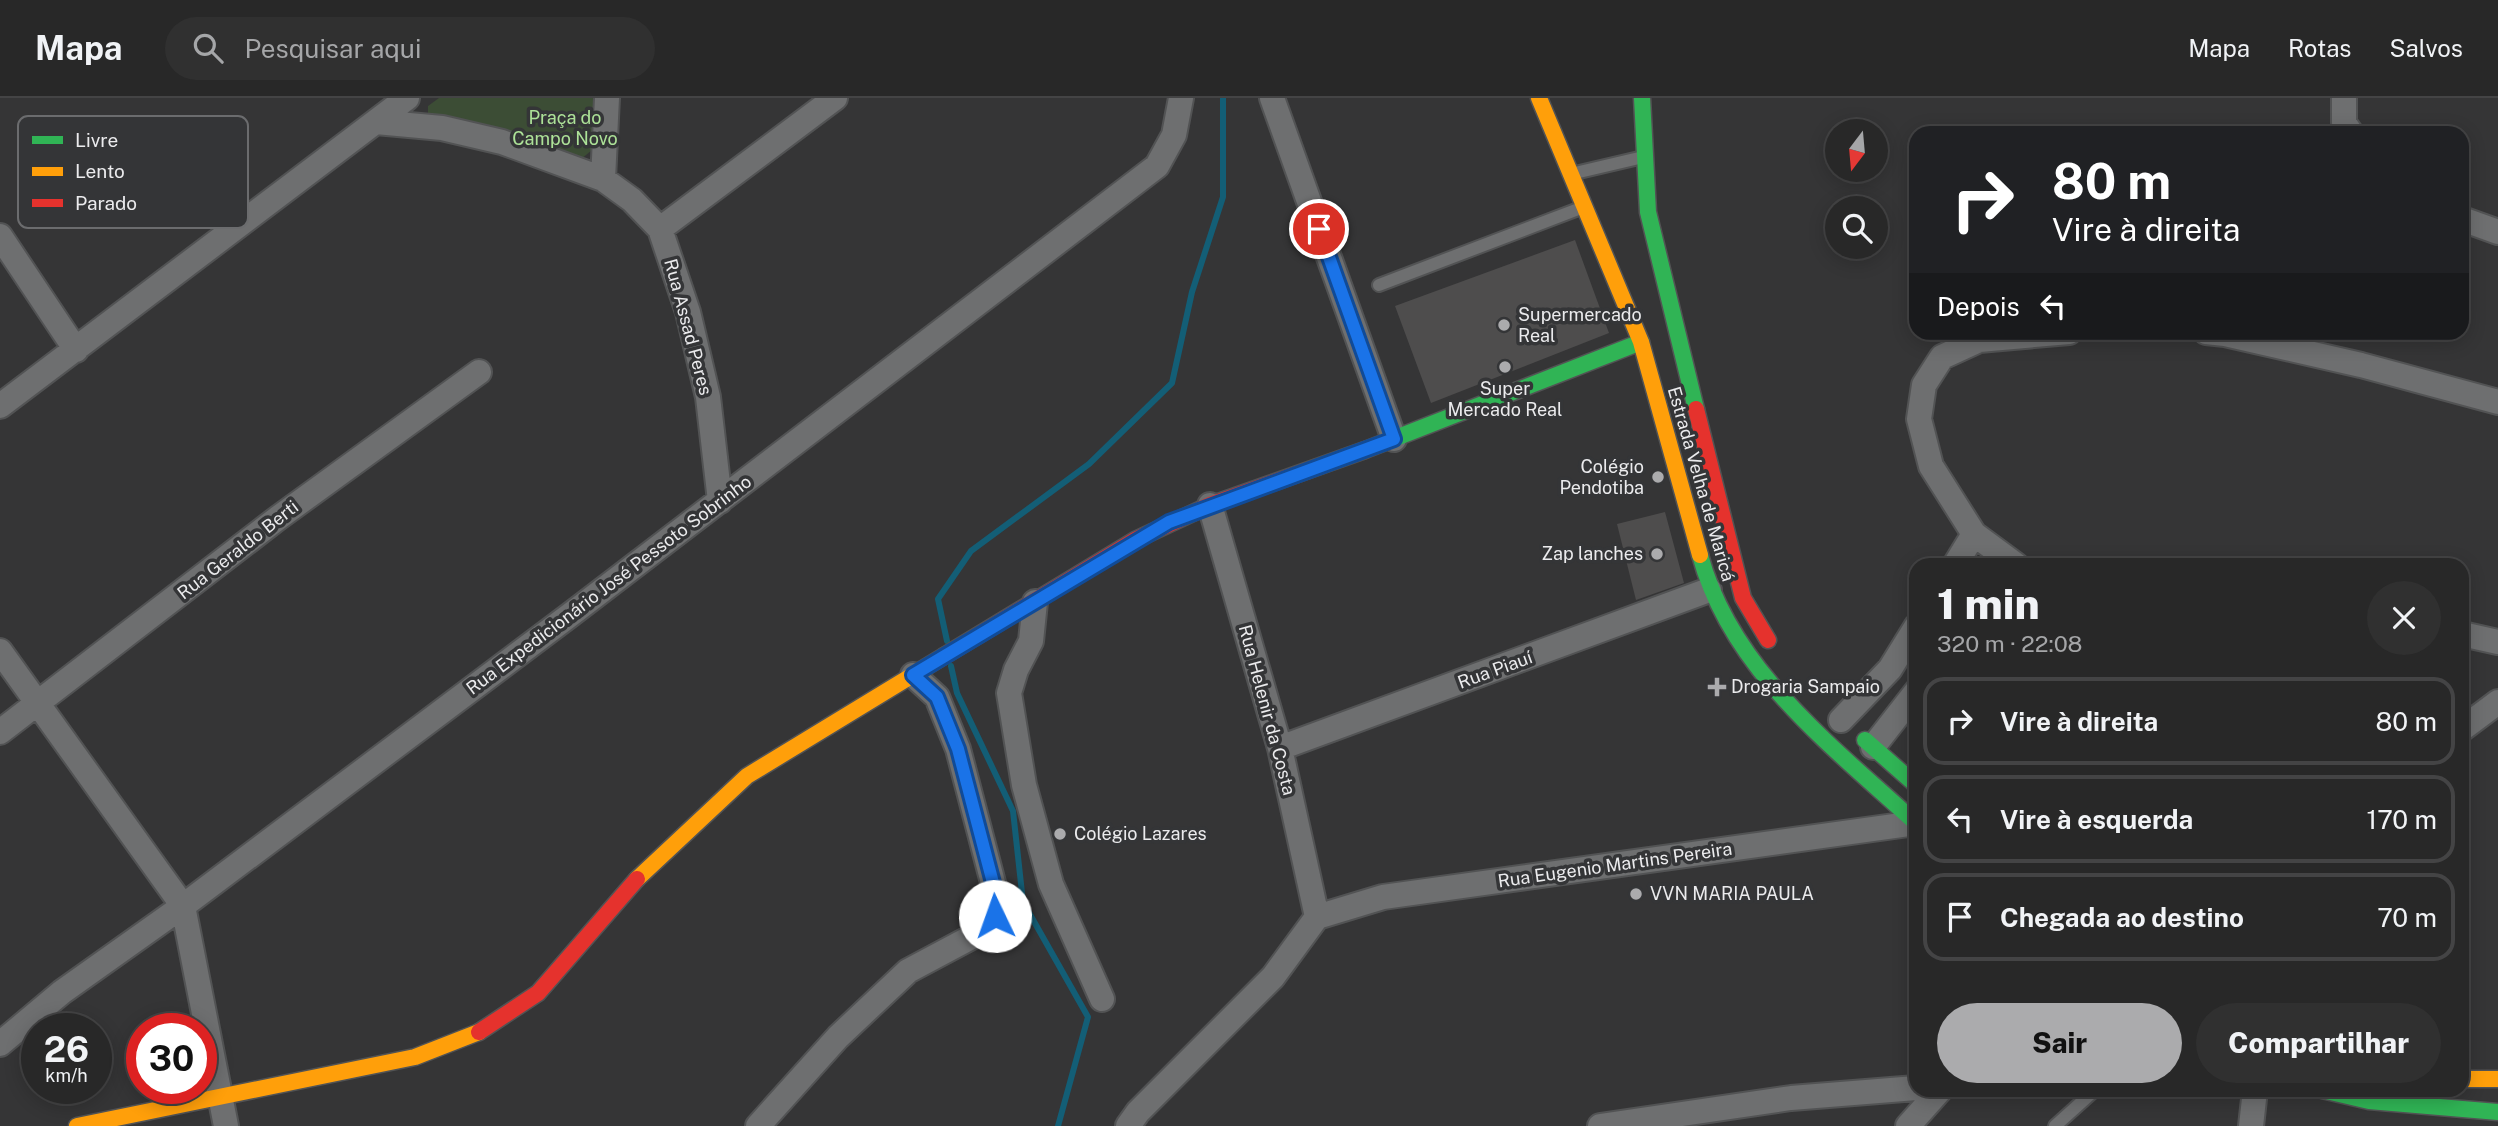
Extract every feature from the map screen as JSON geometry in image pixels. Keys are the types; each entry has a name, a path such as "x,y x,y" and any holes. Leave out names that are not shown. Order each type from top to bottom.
{"main road":[{"name":"Estrada Velha de Maricá","path":"1539,98 1641,342 1709,590 1748,655 1793,709 1909,817"},
{"name":"Estrada Velha de Maricá","path":"1642,98 1643,157 1648,212 1743,598 1780,656"},
{"path":"1633,237 1648,212"},
{"path":"1594,230 1615,241"},
{"path":"77,1126 415,1057 488,1029 538,993 641,874 747,776 1135,540 1210,505 1394,439 1641,342"},
{"path":"1837,715 1909,779"},
{"path":"2469,1079 2498,1079"},
{"path":"2352,1097 2443,1115 2498,1112"}],"street":[{"path":"248,219 407,98"},
{"path":"603,179 607,98"},
{"path":"660,229 835,98"},
{"name":"Rua Expedicionário José Pessoto Sobrinho","path":"0,1044 62,992 183,906 720,501 1157,166 1174,135 1181,98"},
{"path":"1272,98 1394,439"},
{"path":"2343,98 2346,126"},
{"name":"Rua Assad Peres","path":"376,122 442,128 502,142 603,179 632,200 660,229 688,312 708,397 720,501"},
{"path":"2469,222 2498,232"},
{"path":"0,406 237,228"},
{"path":"0,236 76,350"},
{"path":"1979,340 1942,357 1924,385 1919,419 1931,466 1974,534 2006,558"},
{"path":"2251,340 2361,365 2498,402"},
{"name":"Rua Geraldo Berti","path":"0,732 278,518 479,372"},
{"name":"Rua Helenir da Costa","path":"1210,505 1280,748 1317,917"},
{"path":"1959,558 1974,534"},
{"name":"Rua Piauí","path":"1280,748 1709,590"},
{"path":"1035,602 1031,641 1016,670 1009,693 1024,785 1051,884 1102,999"},
{"path":"2469,636 2498,642"},
{"path":"1837,715 1890,669 1909,638"},
{"path":"0,652 183,906 226,1126"},
{"path":"758,1126 838,1037 908,971 983,931 995,916 997,898 958,749 937,697 917,673"},
{"path":"1873,747 1909,701"},
{"path":"2469,724 2498,702"},
{"name":"Rua Eugenio Martins Pereira","path":"1317,917 1383,897 1909,824"},
{"path":"1128,1126 1138,1112 1273,977 1317,917"},
{"path":"1600,1126 1791,1098 1909,1089"},
{"path":"1908,1126 1934,1097"},
{"path":"2250,1126 2254,1097"}],"lane":[{"path":"1571,174 1643,157"},
{"path":"1379,285 1585,207"},
{"path":"2055,1126 2087,1097"}],"green space":[{"name":"Praça do Campo Novo","path":"439,98 597,98 592,150 580,160 428,115 428,106"}],"building":[{"name":"Supermercado Real","path":"1575,240 1609,333 1431,403 1395,306"},
{"name":"Zap lanches","path":"1665,512 1684,583 1636,600 1617,524"}],"waterway":[{"path":"947,641 938,599 971,551 1089,464 1172,383 1192,292 1223,197 1223,98"},
{"path":"951,666 957,693 1013,811 1023,902 1088,1017 1058,1126"}],"traffic: fast":[{"path":"1642,98 1648,212 1696,409"},
{"path":"1365,450 1641,342"},
{"path":"1700,555 1715,596 1735,635 1760,670 1819,735 1909,817"},
{"path":"1865,740 1909,779"},
{"path":"2352,1097 2369,1101 2498,1112"}],"traffic: slow":[{"path":"1539,98 1641,342 1700,555"},
{"path":"637,879 747,776 944,656"},
{"path":"77,1126 415,1057 479,1032"},
{"path":"2469,1079 2498,1079"}],"traffic: jam":[{"path":"1696,409 1743,598 1768,640"},
{"path":"944,656 1135,540 1210,505 1365,450"},
{"path":"479,1032 538,993 637,879"}],"place":[{"name":"Supermercado Real","path":"1504,325"},
{"name":"Super Mercado Real","path":"1505,367"},
{"name":"Colégio Pendotiba","path":"1658,477"},
{"name":"Zap lanches","path":"1657,554"},
{"name":"Drogaria Sampaio","path":"1717,687"},
{"name":"Colégio Lazares","path":"1060,834"},
{"name":"VVN MARIA PAULA","path":"1636,894"}],"route":[{"path":"995,916 997,898 958,749 937,697 913,675 1169,522 1394,439 1319,229"}]}
